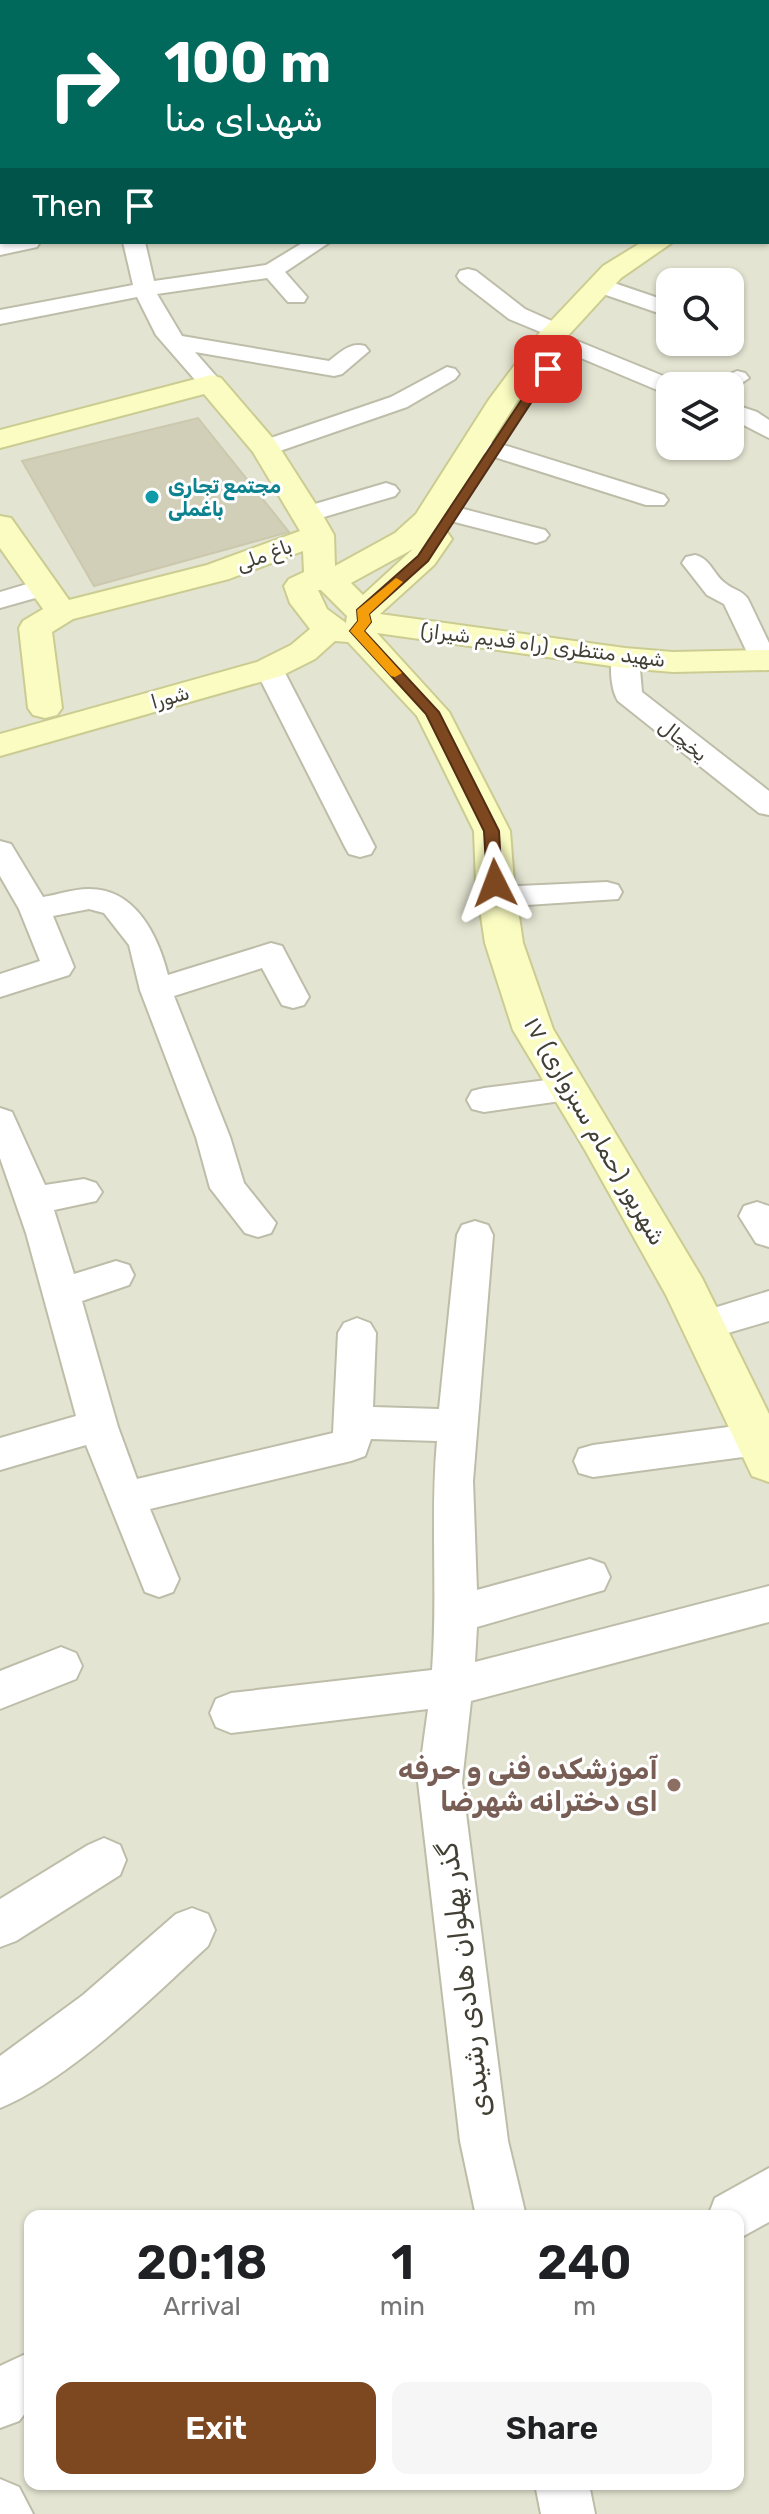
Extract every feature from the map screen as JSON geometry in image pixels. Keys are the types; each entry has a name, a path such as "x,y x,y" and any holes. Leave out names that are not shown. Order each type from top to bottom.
{"street":[{"path":"0,249 21,244"},
{"path":"0,439 211,384 164,330 145,289 134,244"},
{"path":"0,317 145,289 272,271 316,244"},
{"path":"334,608 423,558 503,401 612,272 657,244"},
{"path":"334,608 406,540 444,512 494,449 560,337 614,290 680,244"},
{"path":"272,271 296,297"},
{"path":"468,276 517,314 656,381"},
{"path":"614,290 656,305"},
{"path":"175,342 334,369 357,351"},
{"path":"265,448 399,402 447,374"},
{"name":"باغ ملی","path":"53,599 218,572 312,524 265,448 211,384"},
{"path":"744,415 769,431"},
{"path":"356,417 372,425 395,430"},
{"path":"494,449 655,500"},
{"path":"334,608 312,524 386,491"},
{"path":"444,512 536,535"},
{"path":"0,525 53,599"},
{"path":"695,563 716,589 735,599 766,660"},
{"name":"شهید منتظری (راه قدیم شیراز)","path":"218,572 334,608 625,658 673,662 766,660"},
{"path":"0,600 53,599"},
{"path":"45,708 35,628 53,599"},
{"name":"شورا","path":"0,745 269,669 303,652 334,608"},
{"name":"شورا","path":"0,721 278,639 334,608"},
{"name":"۱۷ شهریور (حمام سبزواری)","path":"334,608 432,712 450,746 492,831 504,943 533,1030 678,1276 763,1451"},
{"name":"یخچال","path":"625,658 628,695 769,806"},
{"path":"269,669 360,847"},
{"path":"0,851 35,909 58,967 0,986"},
{"path":"497,897 607,892"},
{"path":"35,909 89,899 115,906 144,942 156,990 208,1123 228,1188 258,1223"},
{"path":"156,990 271,954 293,997"},
{"path":"484,1100 570,1089"},
{"path":"0,1121 24,1168 32,1201 64,1292 99,1425 159,1579"},
{"path":"32,1201 84,1192"},
{"name":"گذر پهلوان هادی رشیدی","path":"475,1235 453,1481 457,1614 440,1782 484,2141 500,2210"},
{"path":"64,1292 116,1275"},
{"path":"704,1325 769,1306"},
{"path":"126,1498 351,1445 357,1333"},
{"path":"353,1423 457,1425"},
{"path":"0,1454 99,1425"},
{"path":"593,1461 763,1451"},
{"path":"457,1614 590,1577"},
{"path":"231,1713 452,1687 769,1604"},
{"path":"0,1690 61,1666"},
{"path":"0,1925 104,1860"},
{"path":"0,2084 111,2004 192,1930"},
{"path":"742,2210 769,2193"},
{"path":"0,2402 12,2388 24,2381"},
{"path":"563,2490 568,2514"},
{"path":"0,2506 6,2514"}],"shaded area":[{"path":"0,244 769,244 769,2514 0,2514"}],"building":[{"name":"مجتمع تجاری باغملی","path":"198,418 289,532 94,586 22,461"}],"slow traffic":[{"path":"395,673 356,631 365,622 362,613 396,582"}],"place":[{"name":"مجتمع تجاری باغملی","path":"152,497"},
{"name":"آموزشکده فنی و حرفه ای دخترانه شهرضا","path":"674,1785"}],"route":[{"path":"495,883 492,831 432,712 356,631 365,622 362,613 423,558 548,369"}]}
